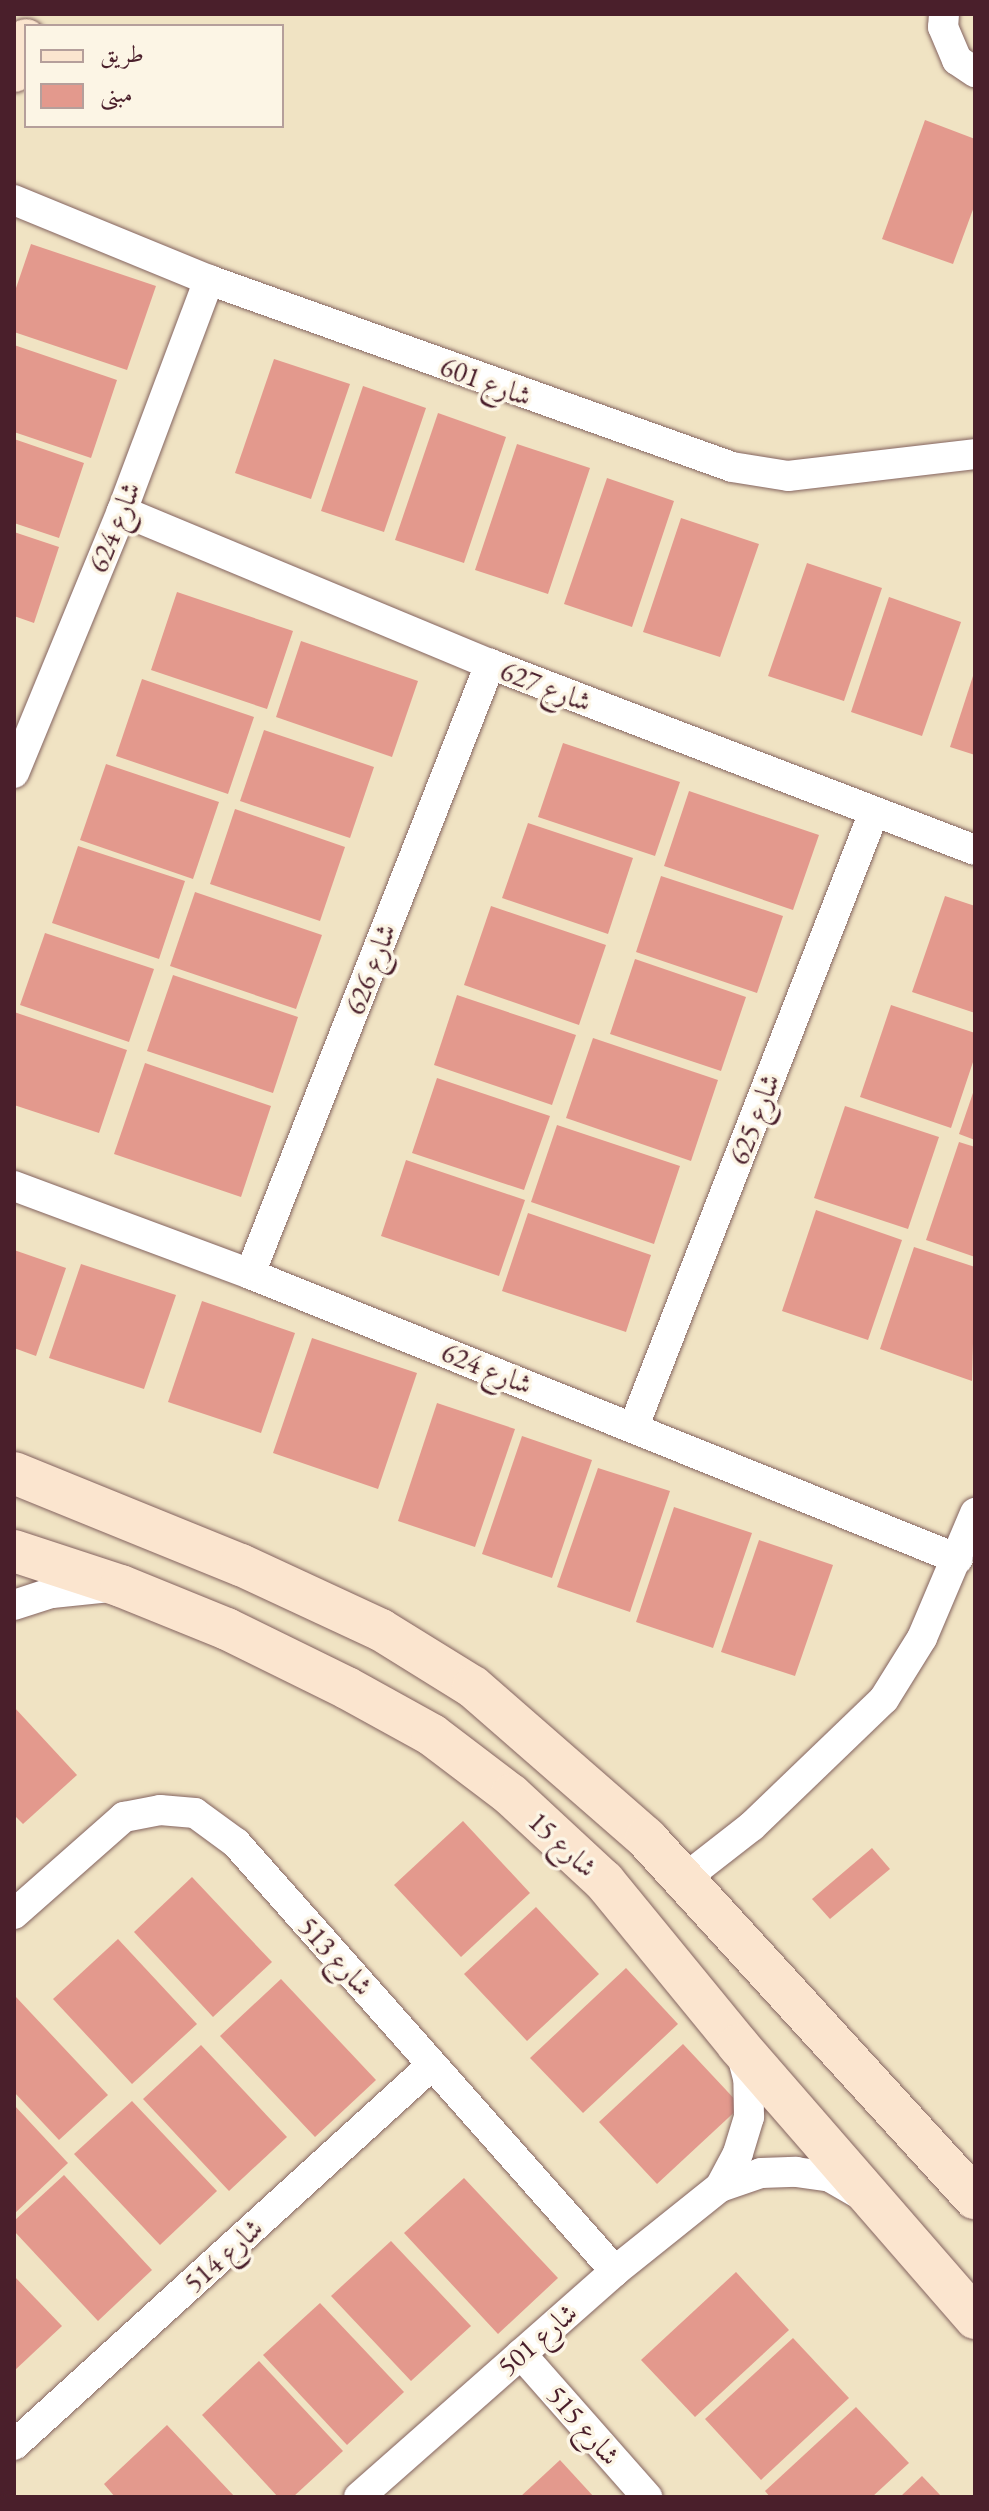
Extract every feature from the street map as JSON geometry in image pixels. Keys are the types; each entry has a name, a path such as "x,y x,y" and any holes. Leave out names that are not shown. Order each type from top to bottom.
{"street":[{"path":"944,14 943,27 957,60 975,72"},
{"path":"14,71 24,45"},
{"name":"شارع 601","path":"14,200 209,280 732,467 788,476 975,454"},
{"name":"شارع 624","path":"14,773 122,511 209,280"},
{"name":"شارع 627","path":"122,511 490,664 975,850"},
{"name":"شارع 626","path":"250,1274 490,664"},
{"name":"شارع 625","path":"634,1426 874,812"},
{"name":"شارع 624","path":"14,1186 250,1274 958,1559"},
{"name":"شارع 15","path":"14,1473 241,1565 381,1630 473,1687 646,1838 975,2198"},
{"path":"684,1879 752,1826 884,1699 922,1638 975,1513"},
{"name":"شارع 15","path":"14,1551 121,1586 227,1629 347,1688 432,1735 511,1795 604,1881 738,2045 975,2318"},
{"path":"14,1605 52,1593 121,1586"},
{"name":"شارع 513","path":"14,1914 124,1817 160,1810 195,1813 236,1843 615,2271"},
{"name":"شارع 501","path":"720,2187 738,2153 749,2117 748,2078 738,2045"},
{"name":"شارع 514","path":"14,2445 432,2065"},
{"path":"930,2148 975,2170"},
{"name":"شارع 501","path":"359,2497 615,2271 720,2187 761,2173 796,2172 830,2177 869,2198"},
{"name":"شارع 515","path":"521,2354 647,2497"}],"building":[{"path":"925,120 975,139 975,204 953,264 882,239"},
{"path":"31,244 156,286 127,370 14,332 14,294"},
{"path":"14,345 117,380 91,458 14,432"},
{"path":"274,359 350,384 311,499 235,473"},
{"path":"363,386 426,408 384,532 321,511"},
{"path":"438,413 506,437 464,563 395,540"},
{"path":"14,439 84,463 59,538 14,523"},
{"path":"517,444 590,468 548,594 475,570"},
{"path":"607,478 674,501 632,627 564,604"},
{"path":"681,518 759,544 720,657 643,632"},
{"path":"14,532 59,547 34,623 14,616"},
{"path":"807,563 882,588 844,701 768,676"},
{"path":"177,592 293,631 267,709 151,670"},
{"path":"889,597 961,622 922,736 851,712"},
{"path":"301,641 418,681 392,757 276,717"},
{"path":"975,673 975,755 950,747"},
{"path":"142,679 254,717 228,794 116,756"},
{"path":"264,730 374,767 350,838 240,801"},
{"path":"563,743 680,782 655,856 538,817"},
{"path":"106,764 219,802 193,879 80,840"},
{"path":"689,791 819,835 793,910 664,866"},
{"path":"235,809 345,847 320,921 210,884"},
{"path":"528,823 633,858 608,934 502,898"},
{"path":"78,846 185,881 159,959 52,923"},
{"path":"661,876 783,916 757,993 636,952"},
{"path":"195,892 322,935 296,1009 170,966"},
{"path":"945,896 975,906 975,1013 912,992"},
{"path":"491,906 606,945 579,1025 464,985"},
{"path":"45,933 154,969 129,1042 20,1005"},
{"path":"635,959 746,997 721,1071 610,1034"},
{"path":"173,975 298,1017 273,1093 147,1051"},
{"path":"457,995 576,1035 552,1105 434,1065"},
{"path":"891,1005 975,1033 975,1056 951,1128 860,1097"},
{"path":"14,1012 127,1050 99,1133 14,1105"},
{"path":"593,1038 718,1080 691,1161 566,1118"},
{"path":"145,1063 271,1106 241,1197 114,1154"},
{"path":"437,1078 550,1116 524,1190 412,1153"},
{"path":"975,1087 975,1140 959,1134"},
{"path":"845,1106 939,1137 908,1229 814,1198"},
{"path":"557,1125 680,1166 654,1244 531,1202"},
{"path":"959,1142 975,1147 975,1257 926,1240"},
{"path":"406,1160 525,1200 499,1276 381,1236"},
{"path":"816,1210 902,1240 868,1340 782,1311"},
{"path":"528,1213 651,1255 626,1332 502,1291"},
{"path":"914,1247 975,1267 972,1381 880,1349"},
{"path":"14,1250 66,1268 36,1356 14,1348"},
{"path":"81,1264 176,1295 144,1389 49,1358"},
{"path":"202,1301 295,1333 261,1433 168,1402"},
{"path":"312,1338 417,1373 378,1489 273,1453"},
{"path":"437,1403 515,1429 475,1547 398,1521"},
{"path":"522,1436 592,1460 552,1578 482,1554"},
{"path":"598,1468 670,1491 630,1612 557,1587"},
{"path":"674,1507 752,1533 713,1648 636,1622"},
{"path":"759,1540 833,1565 795,1676 721,1652"},
{"path":"14,1707 77,1775 23,1824 14,1815"},
{"path":"463,1821 530,1893 461,1957 394,1885"},
{"path":"872,1848 890,1869 830,1919 812,1899"},
{"path":"192,1877 272,1962 213,2017 134,1932"},
{"path":"536,1907 599,1974 527,2041 464,1974"},
{"path":"118,1939 197,2024 132,2084 53,1999"},
{"path":"626,1968 678,2024 583,2113 530,2058"},
{"path":"281,1979 376,2080 315,2137 220,2036"},
{"path":"16,1997 108,2095 59,2140 14,2092"},
{"path":"683,2044 741,2106 657,2184 599,2122"},
{"path":"201,2045 287,2137 229,2191 143,2099"},
{"path":"132,2101 217,2191 160,2245 74,2154"},
{"path":"14,2105 68,2163 14,2214"},
{"path":"64,2175 152,2270 98,2321 14,2231 14,2221"},
{"path":"464,2178 558,2278 498,2334 404,2233"},
{"path":"391,2241 471,2326 411,2381 331,2296"},
{"path":"736,2272 789,2330 695,2417 641,2360"},
{"path":"14,2276 62,2326 14,2371"},
{"path":"320,2303 404,2392 347,2445 263,2355"},
{"path":"793,2338 849,2398 761,2480 705,2419"},
{"path":"259,2361 343,2451 293,2497 278,2497 202,2415"},
{"path":"856,2407 909,2463 872,2497 770,2497 765,2491"},
{"path":"167,2425 235,2497 115,2497 104,2484"},
{"path":"560,2460 594,2497 520,2497"},
{"path":"922,2476 942,2497 900,2497"}]}
